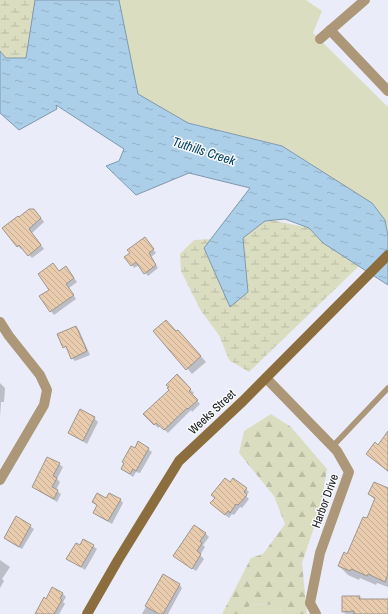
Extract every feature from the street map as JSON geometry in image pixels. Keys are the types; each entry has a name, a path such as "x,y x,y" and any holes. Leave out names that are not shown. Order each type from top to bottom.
{"main road":[{"name":"Weeks Street","path":"87,614 122,553 179,461 243,401 385,257"}],"street":[{"path":"320,39 365,0"},
{"path":"330,30 388,92"},
{"path":"0,322 9,336 40,375 47,390 44,405 0,480"},
{"name":"Harbor Drive","path":"266,378 336,451 349,472 320,553 310,603 316,614"}],"lane":[{"path":"332,447 388,388"}],"green space":[{"path":"0,0 35,0 26,59 6,58 0,51"},
{"path":"119,0 306,0 322,11 313,33 388,107 388,235 385,220 372,203 282,146 186,122 138,94"},
{"path":"271,220 309,228 323,243 359,266 249,372 229,360 219,335 201,311 181,271 180,254 194,240 211,239 204,248 248,292 243,238 265,221"},
{"path":"271,414 291,427 327,469 320,510 302,563 307,614 284,614 276,605 251,604 242,614 222,614 251,558 263,554 285,524 274,496 239,453 244,431"},
{"path":"251,604 276,605 284,614 242,614"}],"water":[{"name":"Tuthills Creek","path":"35,0 119,0 138,94 188,123 282,146 372,203 385,220 388,236 388,285 323,243 309,228 285,219 265,221 243,238 248,292 230,307 204,248 250,188 189,173 136,195 106,166 119,161 124,149 56,105 57,109 19,130 0,113 0,51 6,58 26,58"}],"building":[{"path":"29,209 34,209 41,218 29,229 41,245 28,256 19,245 17,247 2,228"},
{"path":"145,237 154,249 149,253 156,265 144,274 136,262 131,266 124,257 130,253 127,250"},
{"path":"53,263 59,271 66,266 74,278 66,284 74,295 50,312 39,296 49,290 38,274"},
{"path":"166,320 176,331 178,330 201,356 186,370 153,331"},
{"path":"76,326 87,351 71,359 66,346 63,348 57,334"},
{"path":"177,374 191,389 189,391 198,400 188,409 187,408 164,430 156,423 154,425 143,414 169,390 167,388 169,387 166,385"},
{"path":"80,409 95,417 83,441 68,433"},
{"path":"388,431 388,471 366,454 375,442 378,445"},
{"path":"138,441 149,448 136,471 133,469 130,474 121,469 124,463 122,462 131,446 135,448"},
{"path":"47,457 60,463 53,476 57,478 52,487 58,490 54,499 32,487"},
{"path":"225,478 230,482 233,478 247,488 244,492 247,495 238,505 236,504 230,513 228,511 225,515 210,503 215,498 211,495"},
{"path":"374,482 388,488 388,574 385,582 368,574 367,576 351,569 350,571 338,566 344,552 347,554 363,517 367,518 375,498 368,494"},
{"path":"97,493 106,498 109,493 121,499 108,521 93,513 97,505 92,502"},
{"path":"16,516 31,525 19,547 4,538"},
{"path":"194,525 206,533 200,541 202,543 197,551 201,554 192,569 173,556"},
{"path":"83,539 94,545 81,567 66,559 76,543 80,545"},
{"path":"163,574 180,584 163,614 159,614 145,606"},
{"path":"52,587 63,593 60,598 62,600 54,614 35,614 44,597 46,599"},
{"path":"342,596 360,596 359,599 388,599 388,614 354,614 354,611 342,612"}]}
